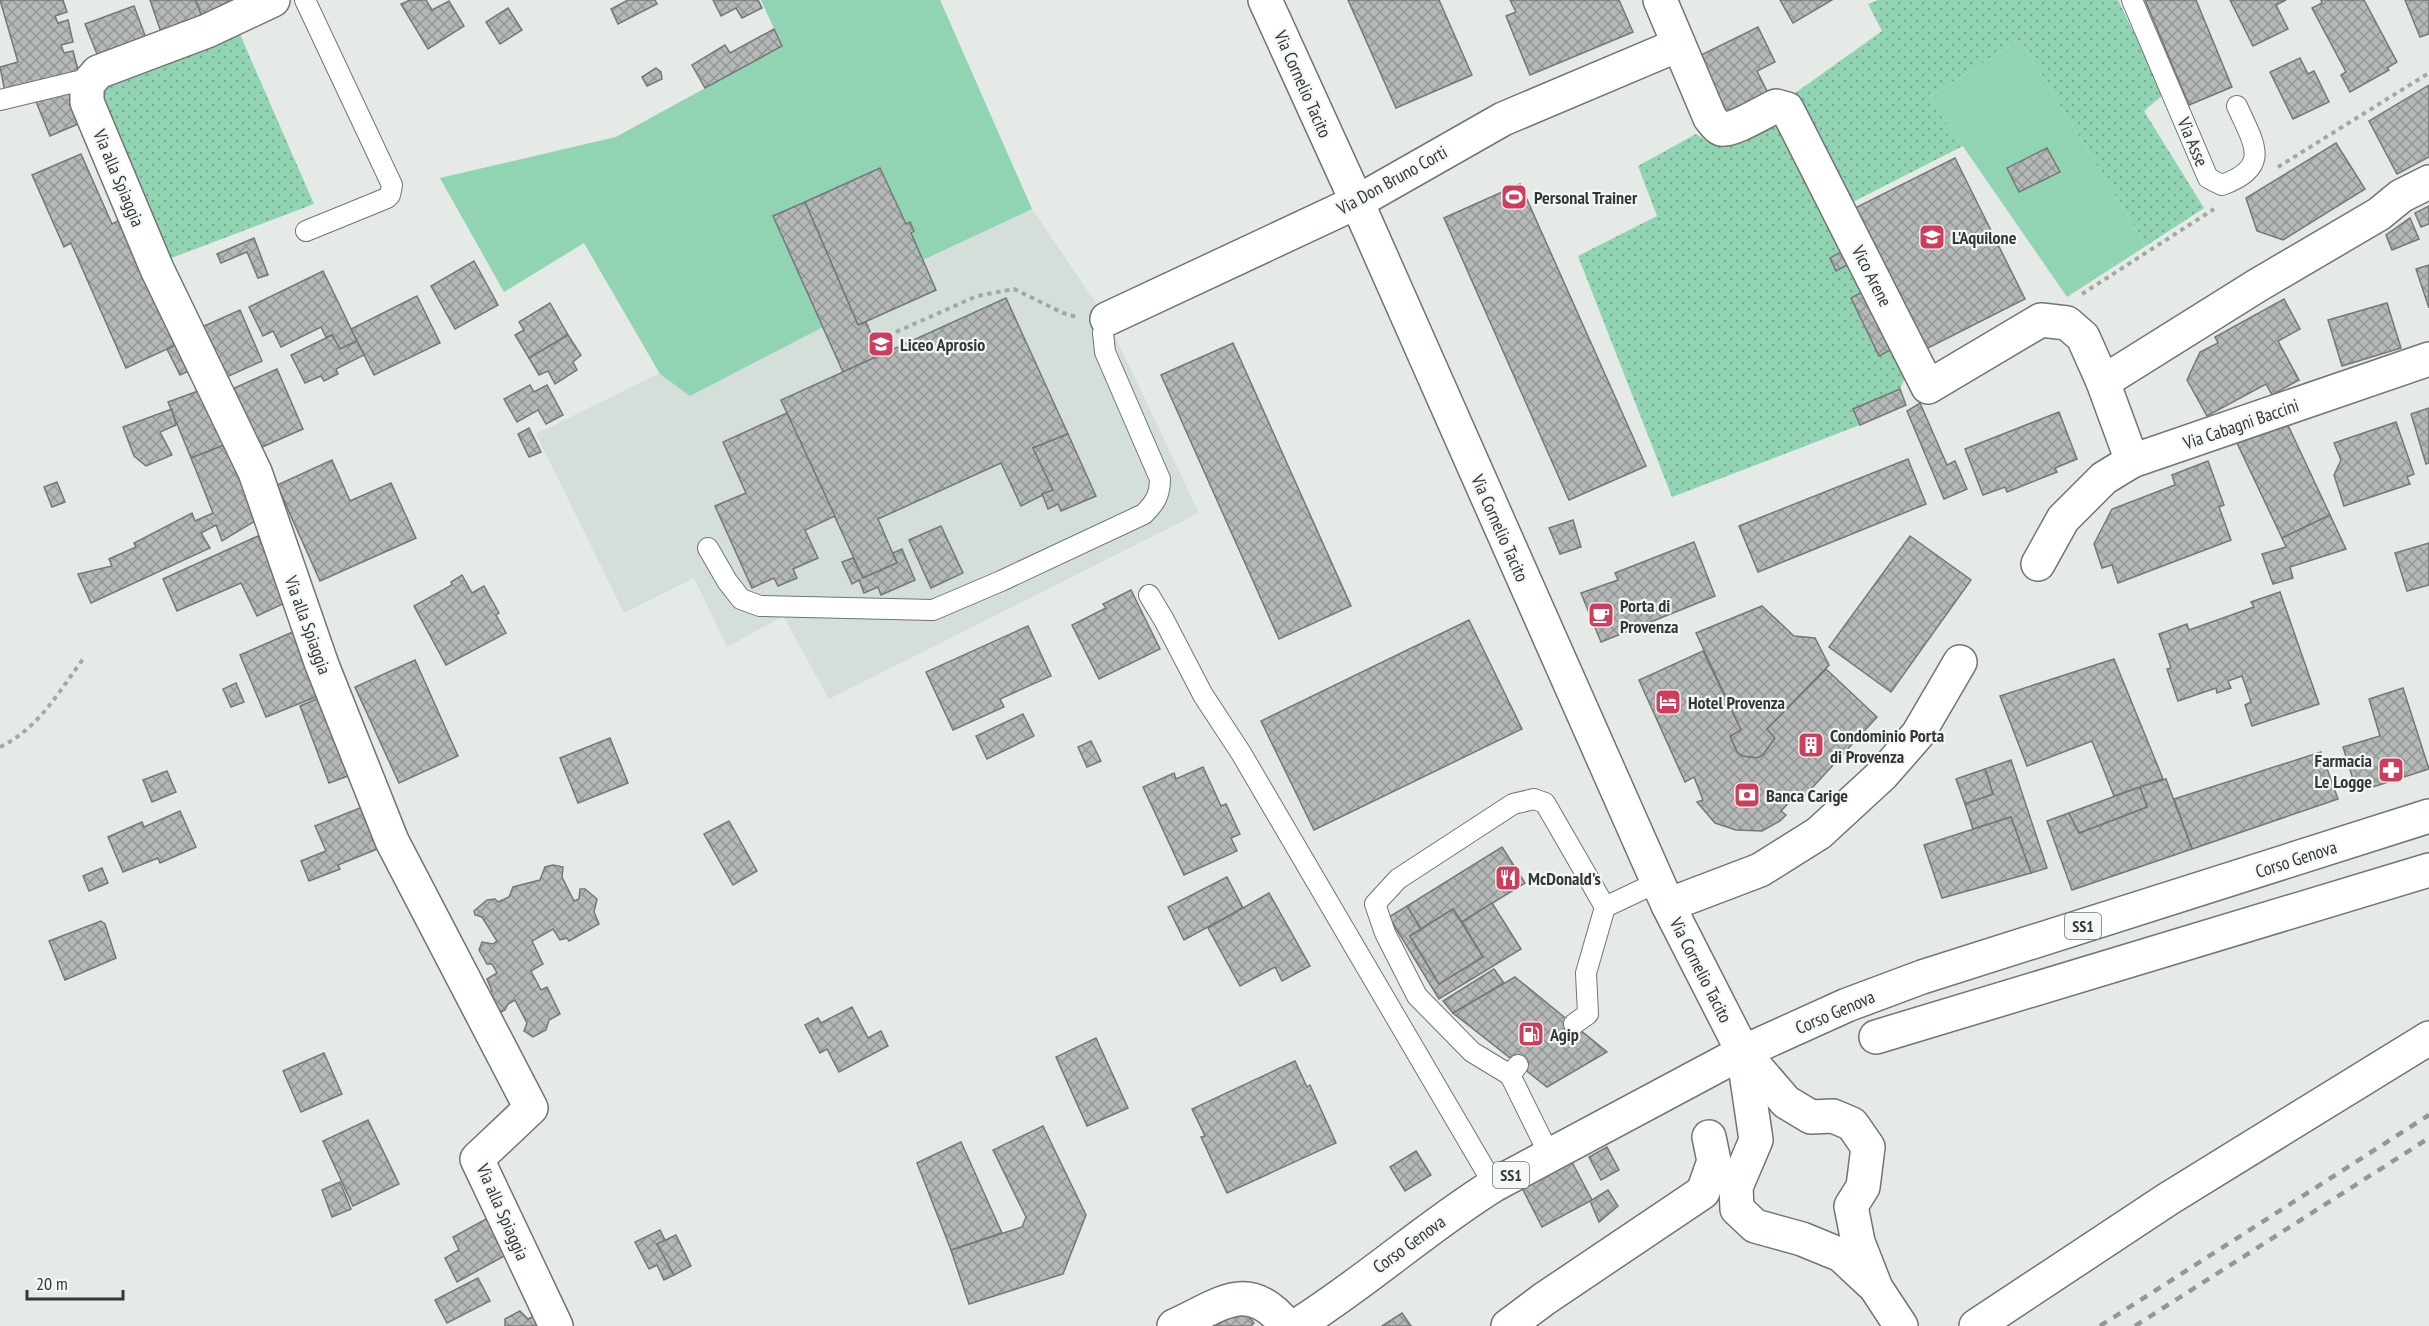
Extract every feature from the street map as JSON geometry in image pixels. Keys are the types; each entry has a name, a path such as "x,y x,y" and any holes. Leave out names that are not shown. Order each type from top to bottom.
{"street":[{"path":"91,78 98,72 207,31 273,0"},
{"name":"Via Cornelio Tacito","path":"1265,0 1357,202 1663,894 1743,1052"},
{"path":"1660,0 1678,45"},
{"name":"Via Don Bruno Corti","path":"1107,319 1357,202 1503,119 1678,45"},
{"name":"Vico Arene","path":"1678,45 1710,118 1720,129 1729,129 1776,106 1787,110 1928,387 2041,320 2067,323 2083,337 2103,382"},
{"name":"Via alla Spiaggia","path":"91,78 87,85 87,102 157,269 255,472 322,665 392,841 531,1108 477,1159 556,1326"},
{"path":"2132,461 2103,382 2258,285 2379,214 2401,196 2429,182"},
{"name":"Via Cabagni Baccini","path":"2038,564 2063,519 2104,478 2132,461 2429,359"},
{"path":"1663,894 1760,870 1819,833 1883,774 1918,734 1960,662"},
{"name":"Corso Genova","path":"1296,1326 1323,1309 1459,1208 1494,1185 1743,1052 1846,1005 1922,977 2429,816"},
{"path":"1876,1037 2429,870"},
{"path":"1976,1326 2177,1194 2429,1038"},
{"path":"1743,1052 1756,1140 1736,1187 1737,1209 1755,1226 1802,1239 1841,1255 1876,1288"},
{"path":"1743,1052 1786,1102 1811,1117 1833,1116 1852,1124 1868,1147 1863,1187 1851,1206 1858,1242 1876,1288 1901,1326"},
{"path":"1508,1326 1544,1299 1703,1192 1714,1161 1709,1137"},
{"path":"1174,1326 1233,1299 1245,1298 1265,1303 1287,1326"}],"lane":[{"path":"305,0 392,185 387,198 306,231"},
{"name":"Via Asse","path":"2132,0 2208,178 2222,185 2238,179 2252,167 2255,156 2236,106"},
{"path":"0,100 91,78"},
{"path":"708,548 727,581 741,599 760,606 933,610 1001,581 1144,513 1154,504 1160,493 1160,479 1105,352 1103,333 1107,319"},
{"path":"1149,595 1203,695 1241,753 1494,1185"},
{"path":"1549,1154 1514,1070 1472,1052 1417,996 1385,933 1375,904 1398,879 1513,804 1534,799 1545,803 1605,907 1586,973 1588,1014 1574,1024"},
{"path":"1605,907 1663,894"}],"path":[{"path":"896,332 977,296 1014,289 1063,313 1089,320 1107,319"},
{"path":"0,747 13,741 44,716 83,659"}],"shaded area":[{"name":"Liceo Aprosio","path":"761,0 940,0 1032,209 1107,319 1199,513 829,699 783,616 727,647 694,578 624,613 536,434 660,373 584,243 504,292 440,178 616,137 782,46"}],"green space":[{"path":"761,0 940,0 1032,209 923,260 911,233 914,231 910,222 906,224 880,168 774,216 823,327 690,396 660,374 584,243 504,292 440,178 616,137 782,46"},
{"path":"1878,0 2118,0 2164,94 2144,111 2204,208 2146,246 2020,40 1929,97 1963,146 1845,206 1791,96 1882,31 1868,4"},
{"path":"239,32 314,204 161,262 99,108 100,82"},
{"path":"2020,40 2146,246 2067,297 1929,97"},
{"path":"1778,117 1844,250 1830,258 1836,270 1851,263 1864,291 1851,298 1879,355 1892,349 1906,375 1900,389 1854,409 1860,425 1672,497 1578,256 1657,216 1638,166 1696,134 1718,145"}],"building":[{"path":"0,0 63,0 67,12 55,16 58,23 68,20 73,42 61,45 64,53 73,51 79,73 5,92 0,67 18,62"},
{"path":"150,0 196,0 204,23 163,38"},
{"path":"196,0 247,0 204,23"},
{"path":"410,0 426,0 432,10 449,1 464,26 428,49 401,4"},
{"path":"628,0 655,0 657,4 618,24 611,9"},
{"path":"713,0 758,0 762,8 742,18 736,8 721,16"},
{"path":"1348,0 1439,0 1472,75 1396,108"},
{"path":"1510,0 1619,0 1633,32 1530,75 1506,16 1516,12"},
{"path":"1780,0 1832,0 1793,23"},
{"path":"2145,0 2196,0 2232,87 2189,105"},
{"path":"2230,0 2286,0 2276,5 2288,29 2253,46"},
{"path":"2321,0 2364,0 2397,62 2387,68 2389,70 2350,92 2341,75 2346,72 2312,8 2322,3"},
{"path":"2405,0 2429,0 2429,34 2420,37"},
{"path":"134,6 149,46 101,64 85,24"},
{"path":"508,8 522,30 500,44 486,22"},
{"path":"1758,27 1775,62 1757,71 1769,95 1728,115 1699,56"},
{"path":"774,29 782,46 705,88 692,65 725,45 730,53"},
{"path":"2300,58 2308,74 2314,71 2329,102 2293,119 2270,72"},
{"path":"656,68 661,72 662,79 647,86 642,77"},
{"path":"2429,85 2429,157 2397,174 2369,121"},
{"path":"74,91 85,121 50,136 35,99"},
{"path":"2336,143 2365,189 2283,240 2257,231 2246,198"},
{"path":"2047,148 2060,172 2019,192 2007,168"},
{"path":"81,154 112,224 120,220 176,345 126,368 71,243 64,247 32,175"},
{"name":"L'Aquilone","path":"1955,158 2025,299 1926,349 1855,208"},
{"path":"880,168 906,224 910,222 914,231 911,233 936,290 858,325 805,202"},
{"path":"1520,184 1646,466 1569,500 1444,218"},
{"path":"805,202 858,325 866,322 880,355 843,372 773,216"},
{"path":"2429,206 2429,224 2421,227 2415,213"},
{"path":"2410,218 2419,239 2392,250 2386,235"},
{"path":"254,238 268,275 258,278 247,252 221,263 217,254"},
{"path":"1844,250 1851,263 1836,271 1830,258"},
{"path":"474,261 498,305 455,329 431,286"},
{"path":"2429,265 2429,308 2416,269"},
{"path":"323,271 357,341 340,349 332,335 326,337 321,327 281,347 273,331 263,336 249,307"},
{"path":"1864,291 1892,349 1879,356 1851,298"},
{"path":"417,296 440,343 374,375 351,329"},
{"path":"1006,298 1068,434 1033,448 1053,490 1021,506 1001,463 878,519 897,563 863,578 781,400"},
{"path":"2284,299 2300,329 2278,341 2299,380 2272,395 2266,384 2207,416 2187,380 2200,352 2218,343 2215,337"},
{"path":"550,303 568,335 529,358 515,335 524,330 519,322"},
{"path":"2387,303 2401,348 2342,366 2328,320"},
{"path":"240,310 262,361 220,380 202,327"},
{"path":"332,335 340,349 357,341 364,355 336,369 338,374 324,381 321,376 305,383 291,355"},
{"path":"568,335 581,355 573,362 577,370 555,384 548,371 539,375 529,358"},
{"path":"185,341 197,367 180,375 167,349"},
{"path":"1233,343 1351,606 1279,639 1161,375"},
{"path":"277,369 303,429 251,452 228,391"},
{"path":"530,385 534,392 547,385 563,415 546,424 538,410 517,422 504,399"},
{"path":"209,387 232,442 191,458 168,402"},
{"path":"1900,389 1906,405 1860,425 1853,409"},
{"path":"1920,403 1947,465 1955,461 1967,489 1944,499 1907,411"},
{"path":"2429,408 2429,463 2426,464 2411,414"},
{"path":"172,409 176,425 160,432 172,455 146,466 134,456 123,427"},
{"path":"2059,412 2077,459 2055,468 2057,472 2007,492 2005,487 1983,495 1965,449"},
{"path":"787,413 835,516 805,530 818,558 793,569 797,578 778,586 774,578 752,588 715,506 746,493 723,442"},
{"path":"2286,421 2330,515 2282,538 2237,443"},
{"path":"2396,422 2414,474 2407,477 2410,484 2344,506 2334,475 2341,460 2334,443"},
{"path":"529,428 541,452 529,457 518,434"},
{"path":"1068,434 1096,496 1061,511 1058,504 1048,509 1042,494 1053,490 1033,448"},
{"path":"232,442 263,516 222,541 216,525 201,533 210,548 91,603 78,574 112,566 109,559 136,547 134,543 192,513 195,521 213,513 191,458"},
{"path":"1908,459 1926,504 1758,572 1739,526"},
{"path":"332,460 350,501 391,483 416,538 320,581 277,485"},
{"path":"2208,461 2224,505 2219,507 2231,540 2118,583 2112,565 2102,568 2094,544 2112,509 2175,485 2172,475"},
{"path":"57,482 65,502 52,507 44,487"},
{"path":"2330,515 2346,549 2290,567 2293,578 2273,584 2262,554 2286,547 2282,538"},
{"path":"1573,520 1581,547 1560,554 1549,528"},
{"path":"941,526 963,573 931,588 909,540"},
{"path":"258,536 287,602 257,616 241,583 177,611 163,579"},
{"path":"1910,536 1971,580 1891,692 1829,647"},
{"path":"1694,542 1715,596 1601,642 1581,593 1618,580 1615,573"},
{"path":"2429,543 2429,585 2407,591 2395,553"},
{"path":"902,549 915,580 881,595 878,587 864,593 859,580 852,584 842,562 853,558 863,578 897,563 893,553"},
{"path":"462,575 472,593 484,586 499,613 496,615 506,633 446,665 414,606 452,585 451,582"},
{"path":"1131,590 1160,649 1099,679 1072,625 1106,608 1103,604"},
{"path":"2280,592 2319,704 2252,726 2245,705 2251,702 2242,676 2228,681 2231,688 2217,693 2216,688 2178,701 2167,669 2171,668 2159,634 2187,624 2189,630 2254,607 2251,602"},
{"path":"1762,606 1794,636 1815,638 1829,665 1767,729 1775,738 1763,755 1757,758 1742,756 1737,752 1730,736 1741,730 1696,633"},
{"path":"1469,620 1522,729 1314,830 1261,721"},
{"path":"1028,626 1051,676 1000,699 1004,707 953,730 926,672"},
{"path":"295,631 323,694 266,717 240,655"},
{"name":"Condominio Porta di Provenza","path":"1703,651 1741,730 1730,736 1737,752 1742,756 1757,758 1763,755 1775,738 1767,729 1826,669 1877,717 1802,799 1797,794 1781,811 1786,815 1780,821 1762,831 1736,830 1715,823 1697,802 1703,800 1694,777 1685,782 1639,680"},
{"path":"2114,659 2163,779 2114,796 2092,741 2027,766 2000,696"},
{"path":"415,660 458,756 399,783 355,687"},
{"path":"236,683 244,702 231,707 223,689"},
{"path":"2403,688 2429,769 2357,792 2343,747 2380,736 2369,699"},
{"path":"326,695 356,773 329,783 300,706"},
{"path":"1023,714 1034,736 987,759 976,736"},
{"path":"610,738 628,783 578,803 560,758"},
{"path":"1091,741 1101,761 1087,767 1078,747"},
{"path":"2321,752 2338,799 2192,849 2174,799"},
{"path":"2011,760 2047,868 2031,873 2011,817 1973,829 1965,804 1993,794 1985,769"},
{"path":"1203,767 1221,806 1226,804 1240,834 1231,838 1237,851 1184,875 1143,787 1174,773 1176,779"},
{"path":"1985,769 1993,794 1965,804 1956,779"},
{"path":"167,771 176,792 152,802 143,780"},
{"path":"2166,779 2192,849 2072,890 2047,821 2069,813 2079,833 2147,807 2140,787"},
{"path":"2140,787 2147,807 2079,833 2069,813"},
{"path":"365,806 382,847 338,865 340,869 309,881 301,861 326,851 315,826"},
{"path":"180,811 196,847 160,863 158,858 123,872 108,837 142,822 144,827"},
{"path":"2011,817 2031,873 1942,898 1924,845"},
{"path":"729,821 757,871 733,885 704,834"},
{"path":"1502,847 1525,883 1462,922 1453,909 1421,929 1407,906"},
{"path":"553,865 563,867 562,877 574,901 579,899 580,889 585,889 597,899 594,912 599,924 569,941 567,938 560,940 553,929 532,941 543,964 531,971 541,990 547,987 560,1014 549,1020 546,1030 533,1037 524,1031 527,1023 515,1000 499,1013 489,993 492,991 487,979 497,973 492,964 487,964 479,950 482,942 493,944 497,941 482,917 475,915 474,911 487,900 495,899 498,902 509,897 513,887 540,880 545,867"},
{"path":"102,868 108,883 89,891 83,876"},
{"path":"1227,877 1243,908 1184,940 1168,907"},
{"path":"1269,893 1310,966 1282,981 1275,967 1240,986 1208,928"},
{"path":"1492,903 1521,949 1439,999 1389,917 1407,906 1421,929 1410,936 1439,984 1483,957 1462,922"},
{"path":"1453,909 1483,957 1439,984 1410,936"},
{"path":"101,921 105,924 116,958 65,980 49,941"},
{"path":"1494,969 1504,983 1453,1013 1443,1001"},
{"path":"1515,977 1607,1052 1547,1087 1453,1013"},
{"path":"852,1007 868,1038 881,1031 888,1046 839,1072 827,1049 820,1053 805,1025 818,1018 821,1023"},
{"path":"1096,1038 1128,1108 1087,1126 1056,1057"},
{"path":"324,1053 342,1094 301,1112 283,1071"},
{"path":"1295,1061 1307,1087 1310,1085 1336,1143 1227,1193 1201,1137 1205,1136 1192,1109"},
{"path":"368,1120 399,1184 353,1206 323,1141"},
{"path":"1043,1126 1086,1215 1063,1274 969,1304 951,1250 1022,1227 1026,1217 993,1150"},
{"path":"961,1142 1002,1233 951,1250 917,1163"},
{"path":"1607,1147 1619,1170 1601,1180 1589,1157"},
{"path":"1416,1151 1431,1175 1405,1191 1390,1167"},
{"path":"1572,1162 1592,1200 1542,1227 1522,1188"},
{"path":"340,1182 351,1209 332,1217 322,1190"},
{"path":"1608,1190 1618,1206 1599,1222 1590,1201"},
{"path":"488,1218 508,1254 457,1282 445,1258 459,1250 453,1237"},
{"path":"660,1230 665,1240 657,1244 674,1275 664,1280 657,1265 649,1269 635,1242"},
{"path":"676,1235 691,1266 674,1275 657,1244"},
{"path":"478,1278 490,1301 447,1323 435,1300"},
{"path":"1241,1307 1254,1323 1251,1326 1199,1326"},
{"path":"520,1311 528,1319 541,1313 547,1326 505,1326 505,1319"},
{"path":"1402,1313 1411,1326 1382,1326"}],"railway":[{"path":"2100,1326 2429,1115"},
{"path":"2135,1326 2429,1138"}],"place":[{"name":"Personal Trainer","path":"1514,197"},
{"name":"L'Aquilone","path":"1932,237"},
{"name":"Liceo Aprosio","path":"881,344"},
{"name":"Porta di Provenza","path":"1601,615"},
{"name":"Hotel Provenza","path":"1668,702"},
{"name":"Condominio Porta di Provenza","path":"1811,745"},
{"name":"Farmacia Le Logge","path":"2391,770"},
{"name":"Banca Carige","path":"1747,795"},
{"name":"McDonald's","path":"1508,878"},
{"name":"Agip","path":"1531,1034"}]}
